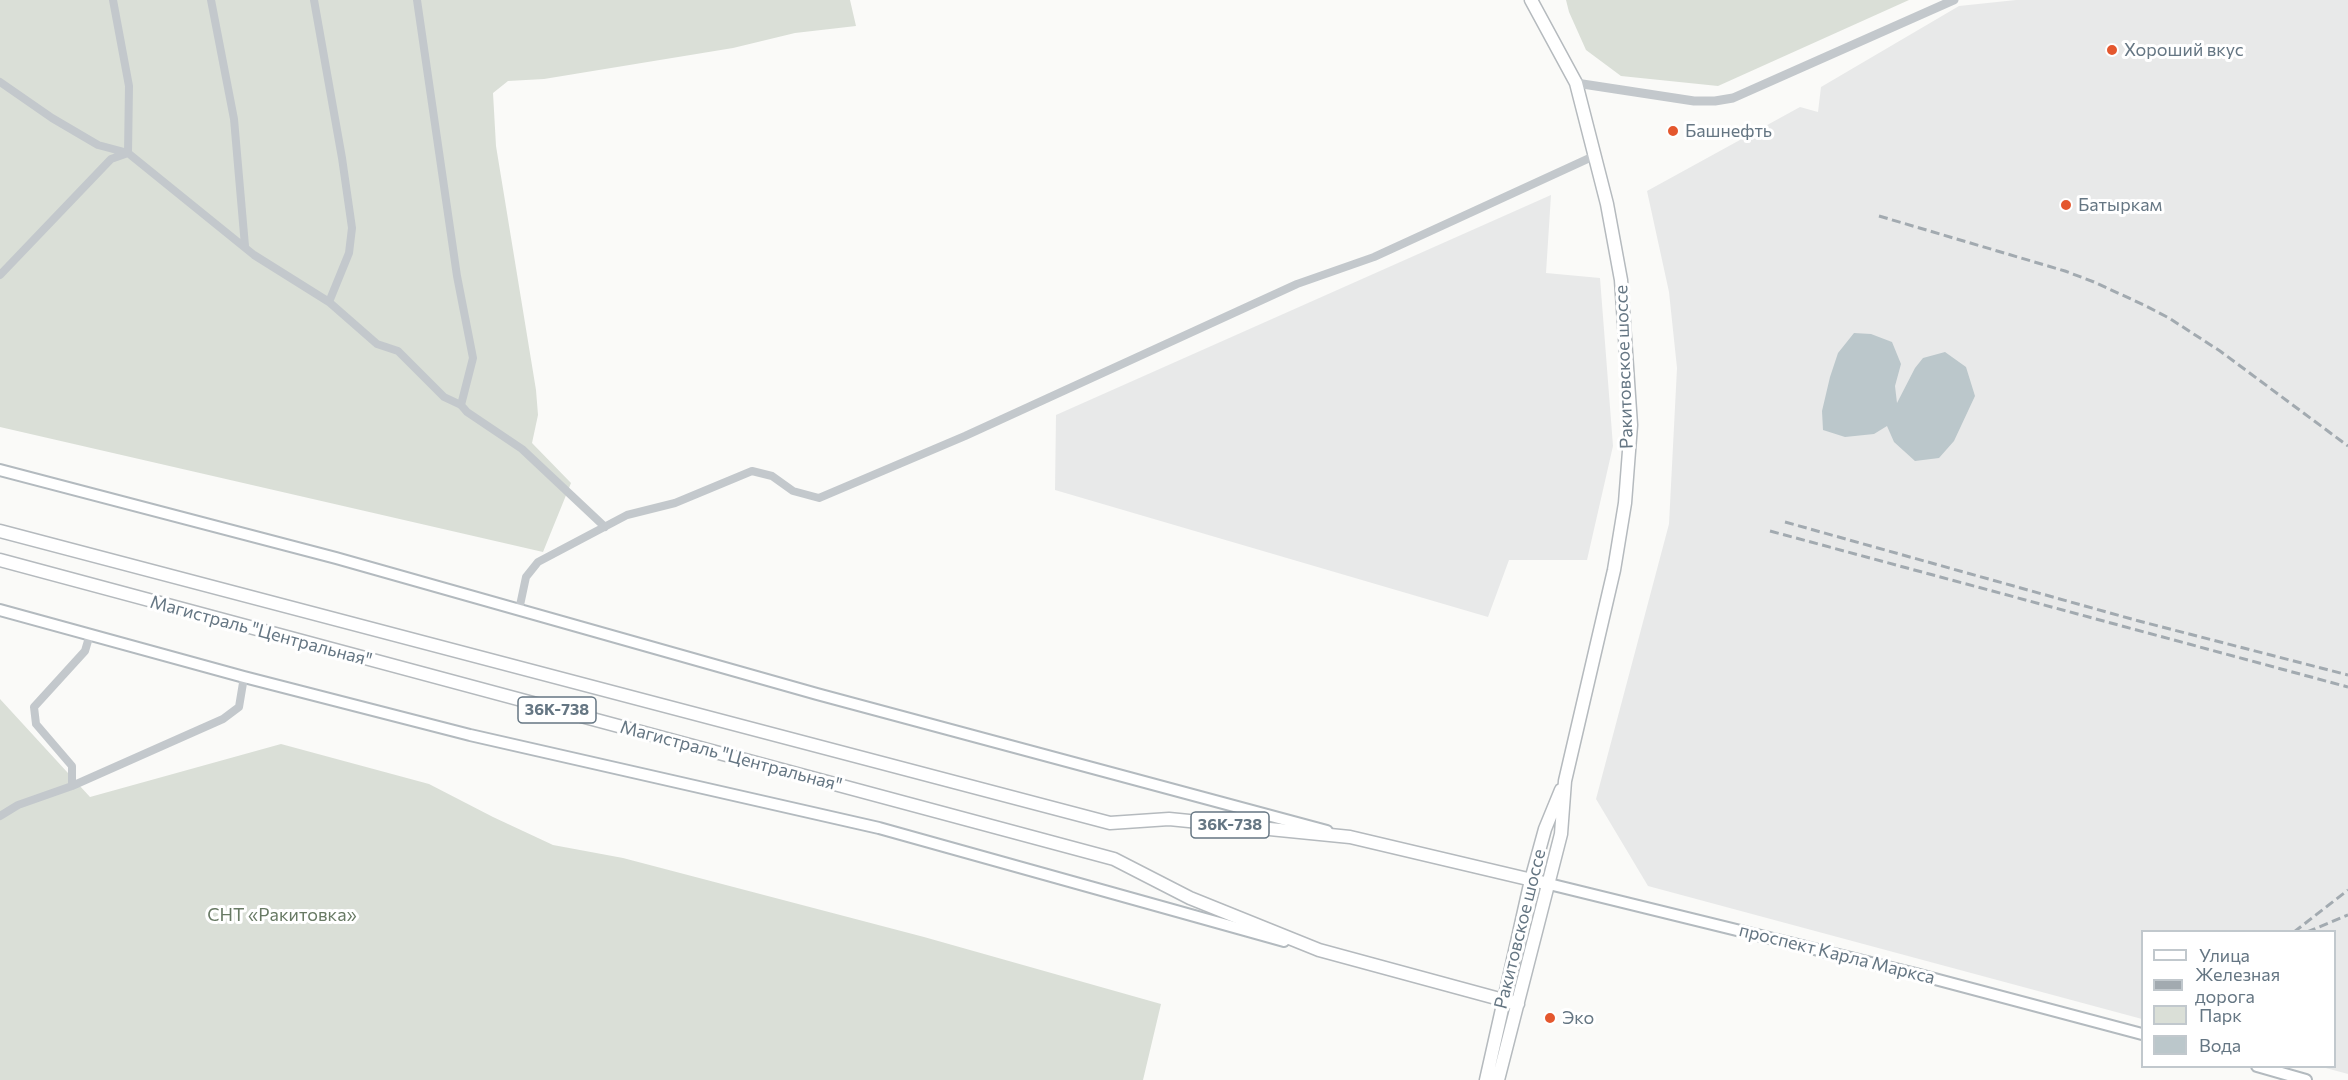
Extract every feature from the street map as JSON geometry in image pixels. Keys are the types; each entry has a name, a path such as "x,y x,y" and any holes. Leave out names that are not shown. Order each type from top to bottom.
{"main road":[{"name":"Ракитовское шоссе","path":"1498,1080 1561,834 1565,781 1614,570 1625,504 1631,425 1621,280 1607,204 1576,83 1531,0"},
{"path":"0,470 336,558 828,697 1350,837"},
{"name":"Магистраль \"Центральная\"","path":"0,531 1110,824 1169,819 1350,837"},
{"name":"Магистраль \"Центральная\"","path":"0,560 1114,859 1190,898 1319,950"},
{"path":"0,610 244,677 470,735 879,828 1319,950"},
{"name":"Ракитовское шоссе","path":"1486,1080 1531,880 1545,830 1565,781"},
{"name":"36К-738","path":"1350,837 1531,880"},
{"name":"проспект Карла Маркса","path":"1531,880 1905,971 2141,1034"},
{"name":"36К-738","path":"1319,950 1518,1004"},
{"path":"2264,1068 2306,1080"}],"street":[{"path":"113,0 129,86 128,153"},
{"path":"211,0 234,119 245,246"},
{"path":"314,0 342,158 351,228 349,253 329,302"},
{"path":"417,0 457,276 473,358 461,405"},
{"path":"1576,83 1694,101 1733,98 1954,0"},
{"path":"0,82 98,145 128,153 254,255 329,302 377,344 398,351 444,397 461,405 467,412 522,449 605,527"},
{"path":"0,275 111,159 128,153"},
{"path":"519,610 526,577 538,562 627,515 675,503 752,471 772,477 793,490 819,498 965,436 1297,284 1374,257 1594,156"},
{"path":"72,786 72,766 36,724 34,707 85,651 90,634"},
{"path":"0,816 18,804 72,786 223,719 239,707 244,677"}],"shaded area":[{"path":"2016,0 2348,0 2348,1074 2326,1068 2336,1068 2336,930 2141,930 2141,1019 1648,886 1596,799 1669,524 1677,368 1669,292 1647,191 1800,107 1818,112 1821,87 1959,6"},
{"path":"1551,195 1546,273 1600,278 1613,446 1587,560 1509,560 1488,617 1055,490 1056,415"}],"green space":[{"path":"0,0 850,0 856,26 795,33 733,48 544,79 508,81 493,93 496,146 536,390 538,415 532,443 571,483 543,552 0,427"},
{"path":"1566,0 1909,0 1718,86 1621,76 1586,50"},
{"name":"СНТ «Ракитовка»","path":"0,699 90,797 281,744 429,784 553,845 623,858 924,937 1161,1004 1143,1080 0,1080"}],"water":[{"path":"1854,333 1871,334 1892,342 1901,364 1895,386 1897,403 1915,368 1923,358 1945,352 1966,367 1975,396 1954,441 1939,458 1915,461 1894,442 1887,426 1874,434 1845,437 1823,430 1822,411 1830,377 1838,353"}],"railway":[{"path":"1879,216 2065,271 2144,305 2169,318 2220,351 2348,446"},
{"path":"1785,522 2135,620 2348,675"},
{"path":"1770,531 2348,687"},
{"path":"2297,930 2348,890"},
{"path":"2312,930 2348,915"}],"place":[{"name":"Хороший вкус","path":"2112,50"},
{"name":"Башнефть","path":"1673,131"},
{"name":"Батыркам","path":"2066,205"},
{"name":"Эко","path":"1550,1018"}]}
